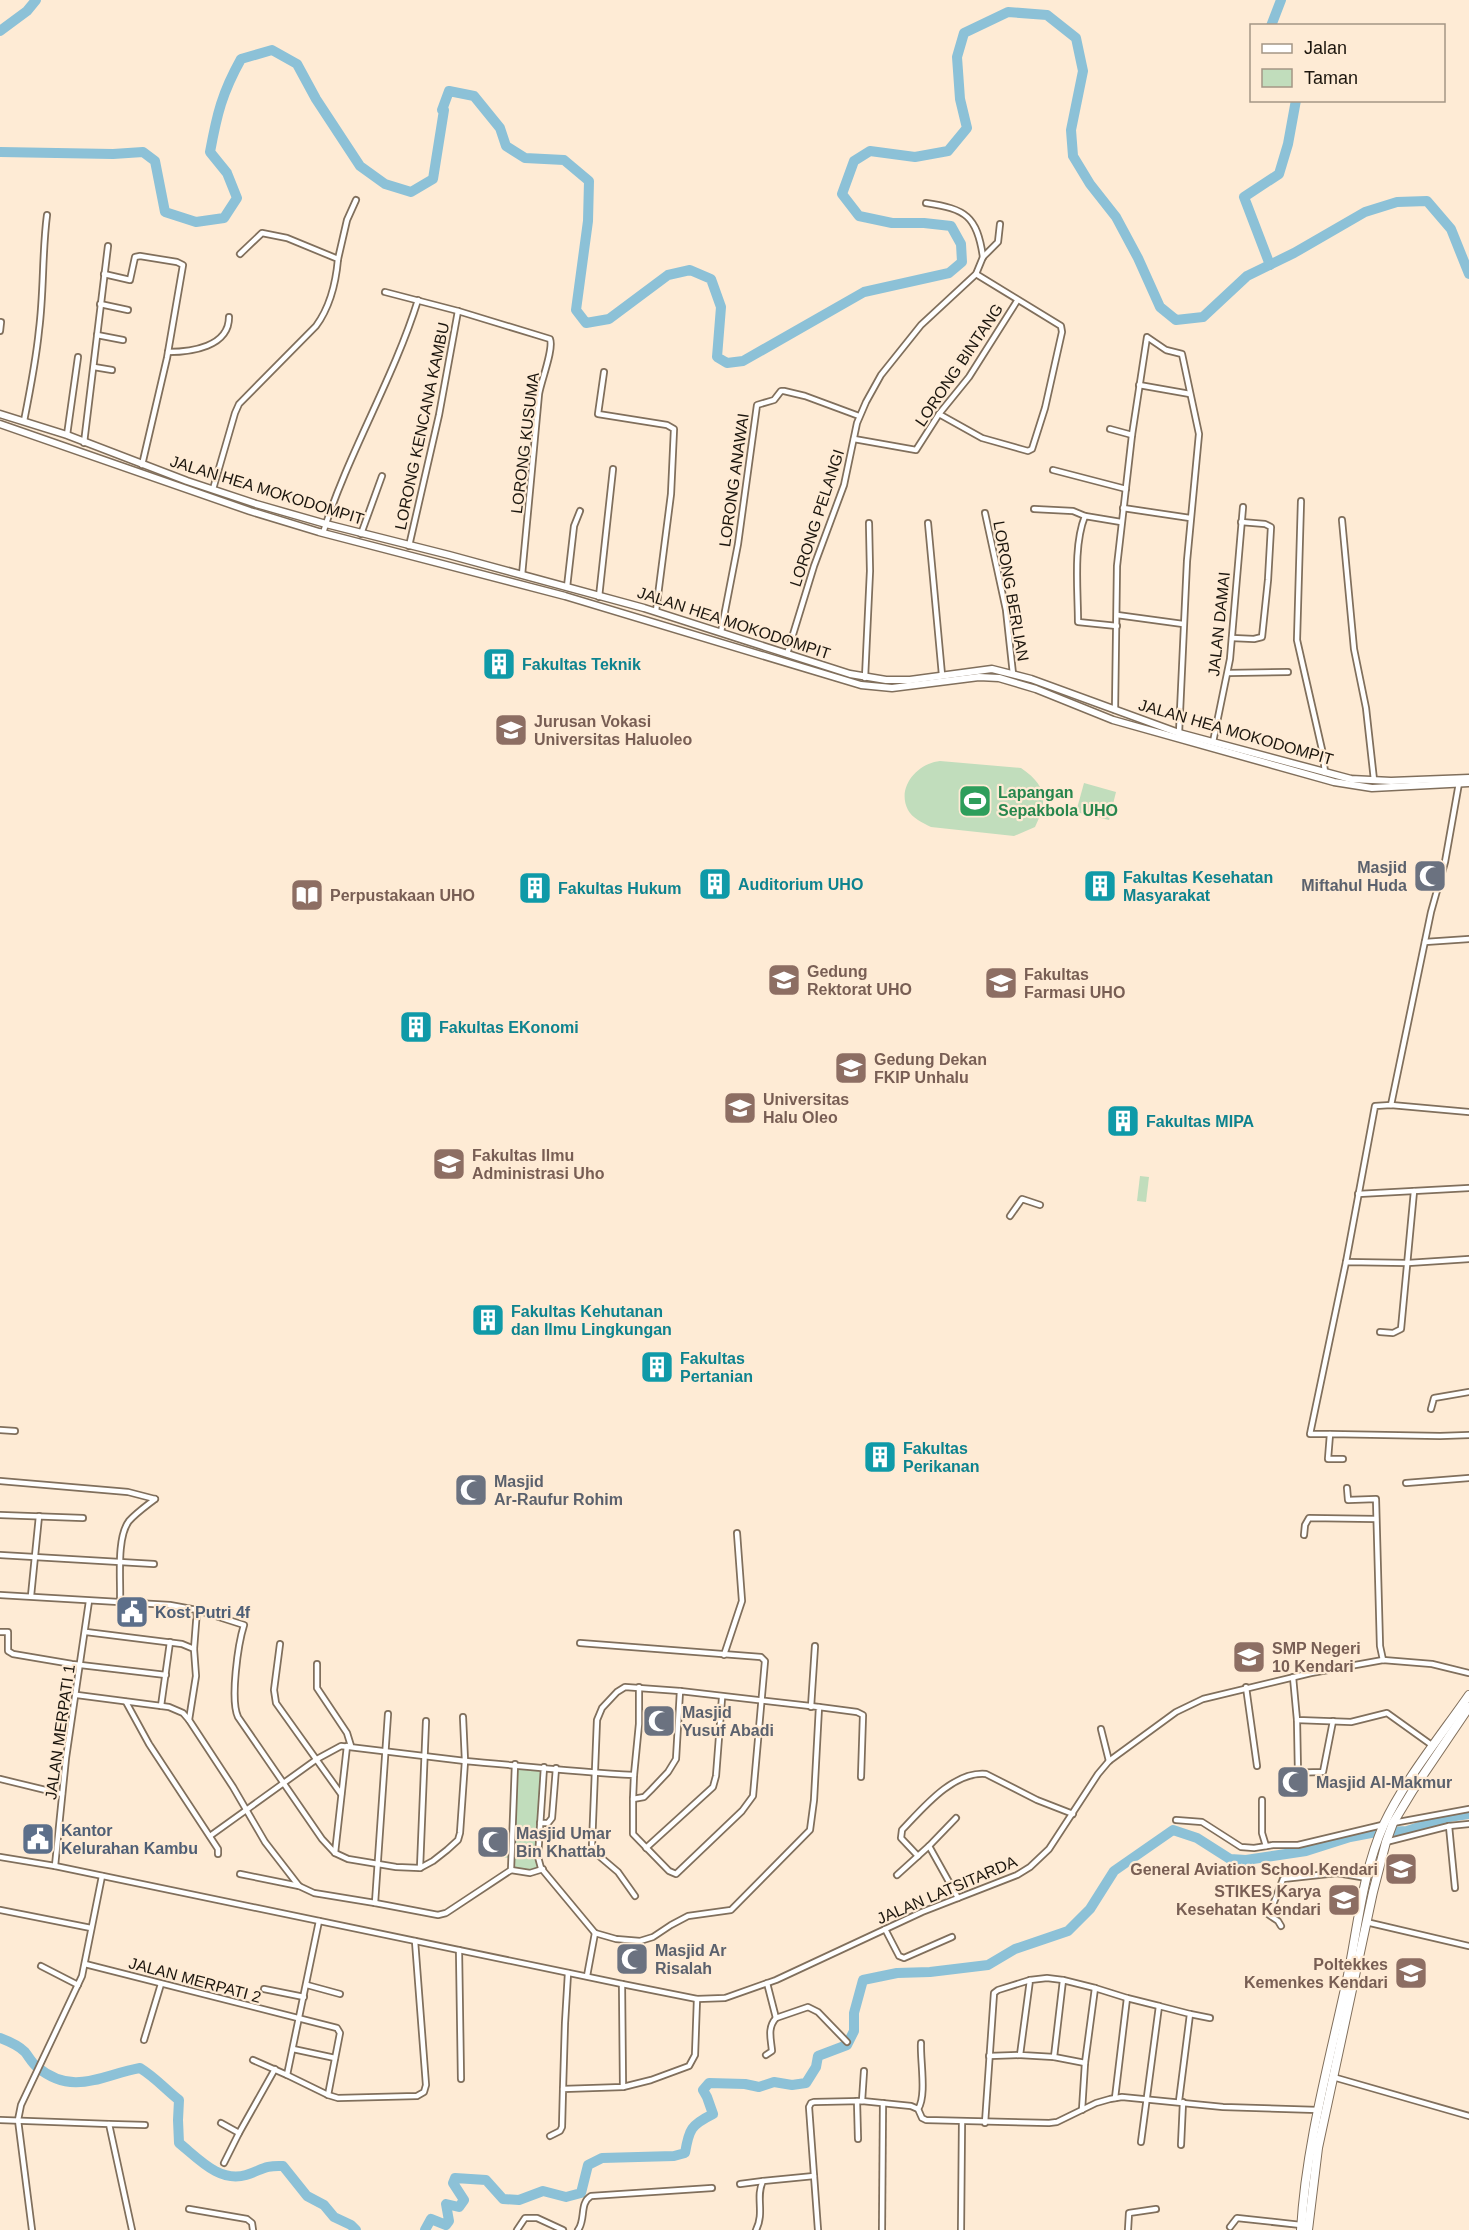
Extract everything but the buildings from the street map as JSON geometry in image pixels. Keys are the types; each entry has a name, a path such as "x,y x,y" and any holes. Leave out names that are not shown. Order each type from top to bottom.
{"highway":[{"path":"1311,2168 1333,2077 1367,1878 1388,1825 1433,1746 1469,1695"},
{"path":"1400,1805 1469,1707"},
{"path":"1303,2228 1318,2110 1366,1922 1382,1841"}],"street":[{"path":"213,489 239,404 322,317 332,292 346,220 356,200"},
{"path":"926,203 949,207 969,217 980,234 983,257"},
{"path":"24,421 39,331 43,278 42,250 47,215"},
{"name":"LORONG PELANGI","path":"787,654 814,566 844,485 859,416 881,375 899,352 926,320 976,274 983,257 998,242 1000,224"},
{"path":"240,254 257,236 266,234 286,238 338,259"},
{"path":"84,443 108,246"},
{"path":"104,274 130,280 135,257 140,256 183,265 168,352 142,465"},
{"path":"939,414 982,438 1028,451 1032,449 1045,408 1062,332 1061,326 976,274"},
{"path":"385,292 458,311"},
{"path":"323,533 338,489 368,424 418,300"},
{"name":"LORONG BINTANG","path":"854,439 916,450 939,414 969,377 1017,301"},
{"path":"100,304 128,310"},
{"name":"LORONG KENCANA KAMBU","path":"409,546 439,415 458,311"},
{"name":"LORONG KUSUMA","path":"458,311 546,337 552,344 539,394 522,575"},
{"path":"168,352 194,349 214,342 227,332 229,317"},
{"path":"0,331 1,322"},
{"path":"97,335 123,340"},
{"path":"1114,720 1117,566 1132,435 1147,337 1166,350 1182,354 1199,434 1190,518 1179,733"},
{"path":"66,435 78,357"},
{"path":"94,367 112,370"},
{"path":"604,372 597,411 599,415 667,425 674,429 671,494 656,612"},
{"path":"1140,385 1190,394"},
{"name":"LORONG ANAWAI","path":"722,632 738,544 757,405 774,400 781,391 784,391 805,396 859,416"},
{"name":"JALAN HEA MOKODOMPIT","path":"0,414 66,435 187,481 326,525 486,565 656,612 865,678 910,680 986,669 1014,674 1179,733 1213,741 1334,782 1372,788 1469,783"},
{"name":"JALAN HEA MOKODOMPIT","path":"0,424 184,490 323,533 484,574 675,628 846,681 880,688 943,683 979,677 1010,680 1114,720 1290,767 1351,779 1469,778"},
{"path":"1110,429 1132,435"},
{"path":"129,470 132,460"},
{"path":"599,597 613,469"},
{"path":"1053,470 1126,489"},
{"path":"361,534 382,476"},
{"path":"184,490 187,481"},
{"path":"1301,501 1297,640 1323,754 1325,773"},
{"name":"JALAN DAMAI","path":"1213,741 1228,673 1244,507"},
{"path":"1123,508 1190,518"},
{"path":"1034,509 1073,511 1085,516 1121,522"},
{"path":"567,588 574,526 580,511"},
{"name":"LORONG BERLIAN","path":"985,513 1008,621 1014,674"},
{"path":"1085,516 1081,529 1078,569 1078,622 1117,626"},
{"path":"1342,520 1354,650 1366,708 1374,780"},
{"path":"1232,638 1262,637 1268,580 1271,527 1265,524 1241,522"},
{"path":"865,678 870,571 869,523"},
{"path":"928,523 943,683"},
{"path":"484,574 486,565"},
{"path":"1117,615 1183,624"},
{"path":"675,628 678,619"},
{"path":"800,667 803,659"},
{"path":"1228,673 1288,672"},
{"path":"1391,1105 1431,912 1445,862 1459,783"},
{"path":"1425,942 1469,939"},
{"path":"1469,1112 1391,1105 1377,1105 1374,1108 1326,1367 1310,1434 1469,1435"},
{"path":"1358,1194 1469,1188"},
{"path":"1380,1332 1393,1333 1401,1329 1414,1191"},
{"path":"1010,1216 1022,1199 1040,1205"},
{"path":"1346,1262 1408,1263 1469,1259"},
{"path":"1431,1409 1434,1398 1469,1392"},
{"path":"0,1430 15,1431"},
{"path":"1330,1434 1328,1459 1343,1459"},
{"path":"1406,1483 1469,1478"},
{"path":"0,1481 128,1492 155,1499 127,1525 124,1533 120,1602"},
{"path":"1347,1488 1348,1500 1376,1499 1380,1646 1383,1660"},
{"path":"0,1515 83,1518"},
{"path":"31,1596 39,1516"},
{"path":"1304,1535 1305,1525 1310,1518 1376,1519"},
{"path":"724,1655 742,1601 737,1533"},
{"path":"0,1555 154,1564"},
{"path":"0,1595 170,1605 197,1610 244,1625 238,1647 236,1712 322,1839 335,1853 348,1859 420,1868 438,1858 459,1837 465,1761 463,1717"},
{"name":"JALAN MERPATI 1","path":"55,1866 69,1733 77,1695 89,1601"},
{"path":"189,1720 196,1676 194,1649 197,1610"},
{"path":"0,1632 8,1632 7,1648 13,1654 166,1675"},
{"path":"86,1632 170,1642 194,1649"},
{"path":"161,1706 170,1642"},
{"path":"580,1643 763,1659 757,1758 751,1801 711,1843 676,1874 646,1848 633,1832 639,1687"},
{"path":"280,1644 274,1699 341,1794"},
{"path":"811,1707 815,1646"},
{"name":"JALAN LATSITARDA","path":"0,1857 55,1866 697,1999 725,1998 767,1983 1030,1867 1049,1849 1109,1761 1184,1707 1246,1687 1383,1660 1432,1664 1469,1673"},
{"path":"317,1664 317,1688 346,1733 349,1746 335,1853"},
{"path":"1293,1677 1298,1773"},
{"path":"635,1896 618,1872 598,1855 592,1845 598,1716 619,1690 630,1686 857,1712 863,1715 861,1777"},
{"path":"1246,1687 1257,1766"},
{"path":"633,1799 644,1797 668,1772 675,1759 681,1692"},
{"path":"77,1695 161,1706 177,1710 189,1720 265,1842 299,1886 305,1890 438,1915 511,1870 530,1873 543,1869"},
{"path":"646,1848 713,1786 716,1776 722,1698"},
{"path":"126,1702 149,1744 218,1849 218,1854"},
{"path":"544,1767 538,1857 543,1869 595,1933 616,1939 640,1941 653,1937 688,1916 726,1912 738,1905 782,1856 810,1830 814,1800 819,1707"},
{"path":"1297,1720 1357,1721 1387,1713 1433,1746"},
{"path":"375,1903 388,1714"},
{"path":"420,1868 426,1721"},
{"path":"1284,1773 1323,1772 1333,1721"},
{"path":"1101,1729 1109,1761"},
{"path":"210,1836 317,1760 335,1749 349,1746 465,1761 634,1775"},
{"path":"511,1870 515,1764"},
{"path":"540,1823 548,1823 552,1818 556,1768"},
{"path":"918,1856 901,1838 902,1830 947,1786 980,1774 986,1774 1037,1800 1072,1814"},
{"path":"0,1779 62,1794"},
{"path":"1262,1800 1262,1833 1266,1846"},
{"path":"1176,1820 1202,1822 1241,1847 1254,1848 1298,1845 1469,1809"},
{"path":"897,1875 956,1818"},
{"path":"1382,1841 1449,1826 1469,1824"},
{"path":"1449,1826 1455,1888"},
{"path":"929,1846 958,1898"},
{"path":"1281,1926 1269,1915 1282,1879 1337,1873 1367,1878"},
{"path":"240,1874 299,1886"},
{"path":"32,2230 18,2120 21,2105 86,1964 102,1876"},
{"path":"0,1910 91,1928"},
{"path":"287,2075 319,1921"},
{"path":"1366,1922 1469,1946"},
{"path":"885,1929 899,1956 904,1958 952,1937"},
{"path":"587,1976 595,1933"},
{"path":"253,2060 328,2095 353,2099 417,2096 424,2092 426,2085 415,1941"},
{"path":"459,1950 461,2079"},
{"name":"JALAN MERPATI 2","path":"86,1964 339,2029 335,2058"},
{"path":"41,1966 78,1985"},
{"path":"550,2136 560,2131 562,2127 568,1973"},
{"path":"985,2123 994,1994 998,1990 1030,1980 1047,1978 1063,1980 1210,2018"},
{"path":"1020,2055 1030,1980"},
{"path":"1054,2057 1063,1980"},
{"path":"766,2055 772,2051 770,2030 776,2018 767,1983"},
{"path":"144,2040 161,1984"},
{"path":"622,1984 623,2087"},
{"path":"307,1985 340,1994"},
{"path":"1082,2110 1084,2063 1095,1988"},
{"path":"264,1989 304,1997"},
{"path":"1114,2098 1127,1998"},
{"path":"563,2089 623,2087 651,2080 689,2066 693,2061 697,1999"},
{"path":"1141,2142 1159,2006"},
{"path":"776,2018 811,2007 847,2042"},
{"path":"1181,2145 1181,2102 1190,2013"},
{"path":"918,2109 921,2105 922,2088 921,2043"},
{"path":"293,2049 335,2058 328,2095"},
{"path":"989,2056 1054,2057 1084,2063"},
{"path":"224,2163 275,2069"},
{"path":"858,2139 859,2101 864,2071"},
{"path":"1333,2077 1469,2116"},
{"path":"818,2230 810,2132 811,2103 859,2101 911,2106 918,2109 922,2118 926,2120 985,2123 1057,2122 1114,2098 1222,2107 1318,2110"},
{"path":"882,2230 883,2103"},
{"path":"0,2120 146,2125"},
{"path":"961,2230 962,2122"},
{"path":"221,2123 239,2133"},
{"path":"109,2124 132,2230"},
{"path":"740,2184 814,2176"},
{"path":"756,2230 760,2221 760,2192 763,2181"},
{"path":"578,2230 582,2222 585,2202 591,2196 712,2188"},
{"path":"189,2209 249,2219 253,2230"},
{"path":"1128,2230 1129,2213 1156,2209"},
{"path":"517,2230 525,2218 533,2216 563,2230"},
{"path":"1230,2227 1237,2218 1303,2228"}],"green space":[{"name":"Lapangan Sepakbola UHO","path":"940,761 1021,768 1036,781 1043,794 1042,809 1035,827 1014,836 931,827 918,820 910,813 905,801 907,785 917,771"},
{"path":"1084,783 1116,792 1109,820 1076,812"},
{"path":"1140,1176 1149,1177 1146,1202 1137,1201"},
{"path":"515,1764 544,1767 540,1823 540,1869 530,1873 511,1870 512,1858 480,1856 484,1831 512,1833"}],"waterway":[{"path":"0,31 27,11 36,0"},
{"path":"1272,24 1281,0"},
{"path":"0,152 113,154 143,152 155,161 165,212 196,222 224,218 237,198 227,173 210,152 221,104 241,59 272,50 297,64 316,99 360,166 385,184 411,192 433,179 444,110 442,110 449,91 474,96 500,128 506,146 525,158 564,160 589,181 588,221 576,310 586,323 609,319 668,275 690,270 711,279 721,307 717,357 727,363 743,361 864,292 949,273 962,262 961,244 951,226 892,223 859,216 842,194 854,161 870,151 915,157 948,151 967,128 960,99 957,57 964,33 1008,12 1047,15 1076,38 1083,71 1071,130 1073,156 1090,184 1116,217 1160,307 1176,320 1203,317 1247,276 1294,253 1365,212 1397,202 1427,201 1451,229 1469,274"},
{"path":"1270,265 1244,197 1279,174 1288,144 1296,102"},
{"path":"425,2230 431,2219 446,2225 449,2221 446,2204 459,2207 464,2200 453,2183 455,2178 486,2180 503,2199 519,2200 543,2191 566,2197 581,2193 588,2165 602,2158 674,2156 685,2153 692,2129 700,2121 713,2114 703,2090 709,2083 745,2084 759,2087 774,2082 792,2085 806,2083 816,2067 818,2056 847,2045 854,2031 854,2013 863,1980 897,1973 930,1972 988,1965 1015,1949 1068,1931 1090,1909 1114,1871 1173,1830 1197,1838 1230,1859 1246,1860 1306,1851 1371,1833 1407,1831 1449,1817 1469,1814"},
{"path":"0,2038 23,2050 37,2067 50,2076 63,2081 88,2081 140,2068 179,2100 179,2143 201,2162 218,2172 236,2177 267,2167 283,2166 307,2196 324,2205 334,2217 356,2230"}],"place":[{"name":"Fakultas Teknik","path":"499,664"},
{"name":"Jurusan Vokasi Universitas Haluoleo","path":"511,730"},
{"name":"Lapangan Sepakbola UHO","path":"975,801"},
{"name":"Masjid Miftahul Huda","path":"1430,876"},
{"name":"Auditorium UHO","path":"715,884"},
{"name":"Fakultas Kesehatan Masyarakat","path":"1100,886"},
{"name":"Fakultas Hukum","path":"535,888"},
{"name":"Perpustakaan UHO","path":"307,895"},
{"name":"Gedung Rektorat UHO","path":"784,980"},
{"name":"Fakultas Farmasi UHO","path":"1001,983"},
{"name":"Fakultas EKonomi","path":"416,1027"},
{"name":"Gedung Dekan FKIP Unhalu","path":"851,1068"},
{"name":"Universitas Halu Oleo","path":"740,1108"},
{"name":"Fakultas MIPA","path":"1123,1121"},
{"name":"Fakultas Ilmu Administrasi Uho","path":"449,1164"},
{"name":"Fakultas Kehutanan dan Ilmu Lingkungan","path":"488,1320"},
{"name":"Fakultas Pertanian","path":"657,1367"},
{"name":"Fakultas Perikanan","path":"880,1457"},
{"name":"Masjid Ar-Raufur Rohim","path":"471,1490"},
{"name":"Kost Putri 4f","path":"132,1612"},
{"name":"SMP Negeri 10 Kendari","path":"1249,1657"},
{"name":"Masjid Yusuf Abadi","path":"659,1721"},
{"name":"Masjid Al-Makmur","path":"1293,1782"},
{"name":"Kantor Kelurahan Kambu","path":"38,1839"},
{"name":"Masjid Umar Bin Khattab","path":"493,1842"},
{"name":"General Aviation School Kendari","path":"1401,1869"},
{"name":"STIKES Karya Kesehatan Kendari","path":"1344,1900"},
{"name":"Masjid Ar Risalah","path":"632,1959"},
{"name":"Poltekkes Kemenkes Kendari","path":"1411,1973"}]}
